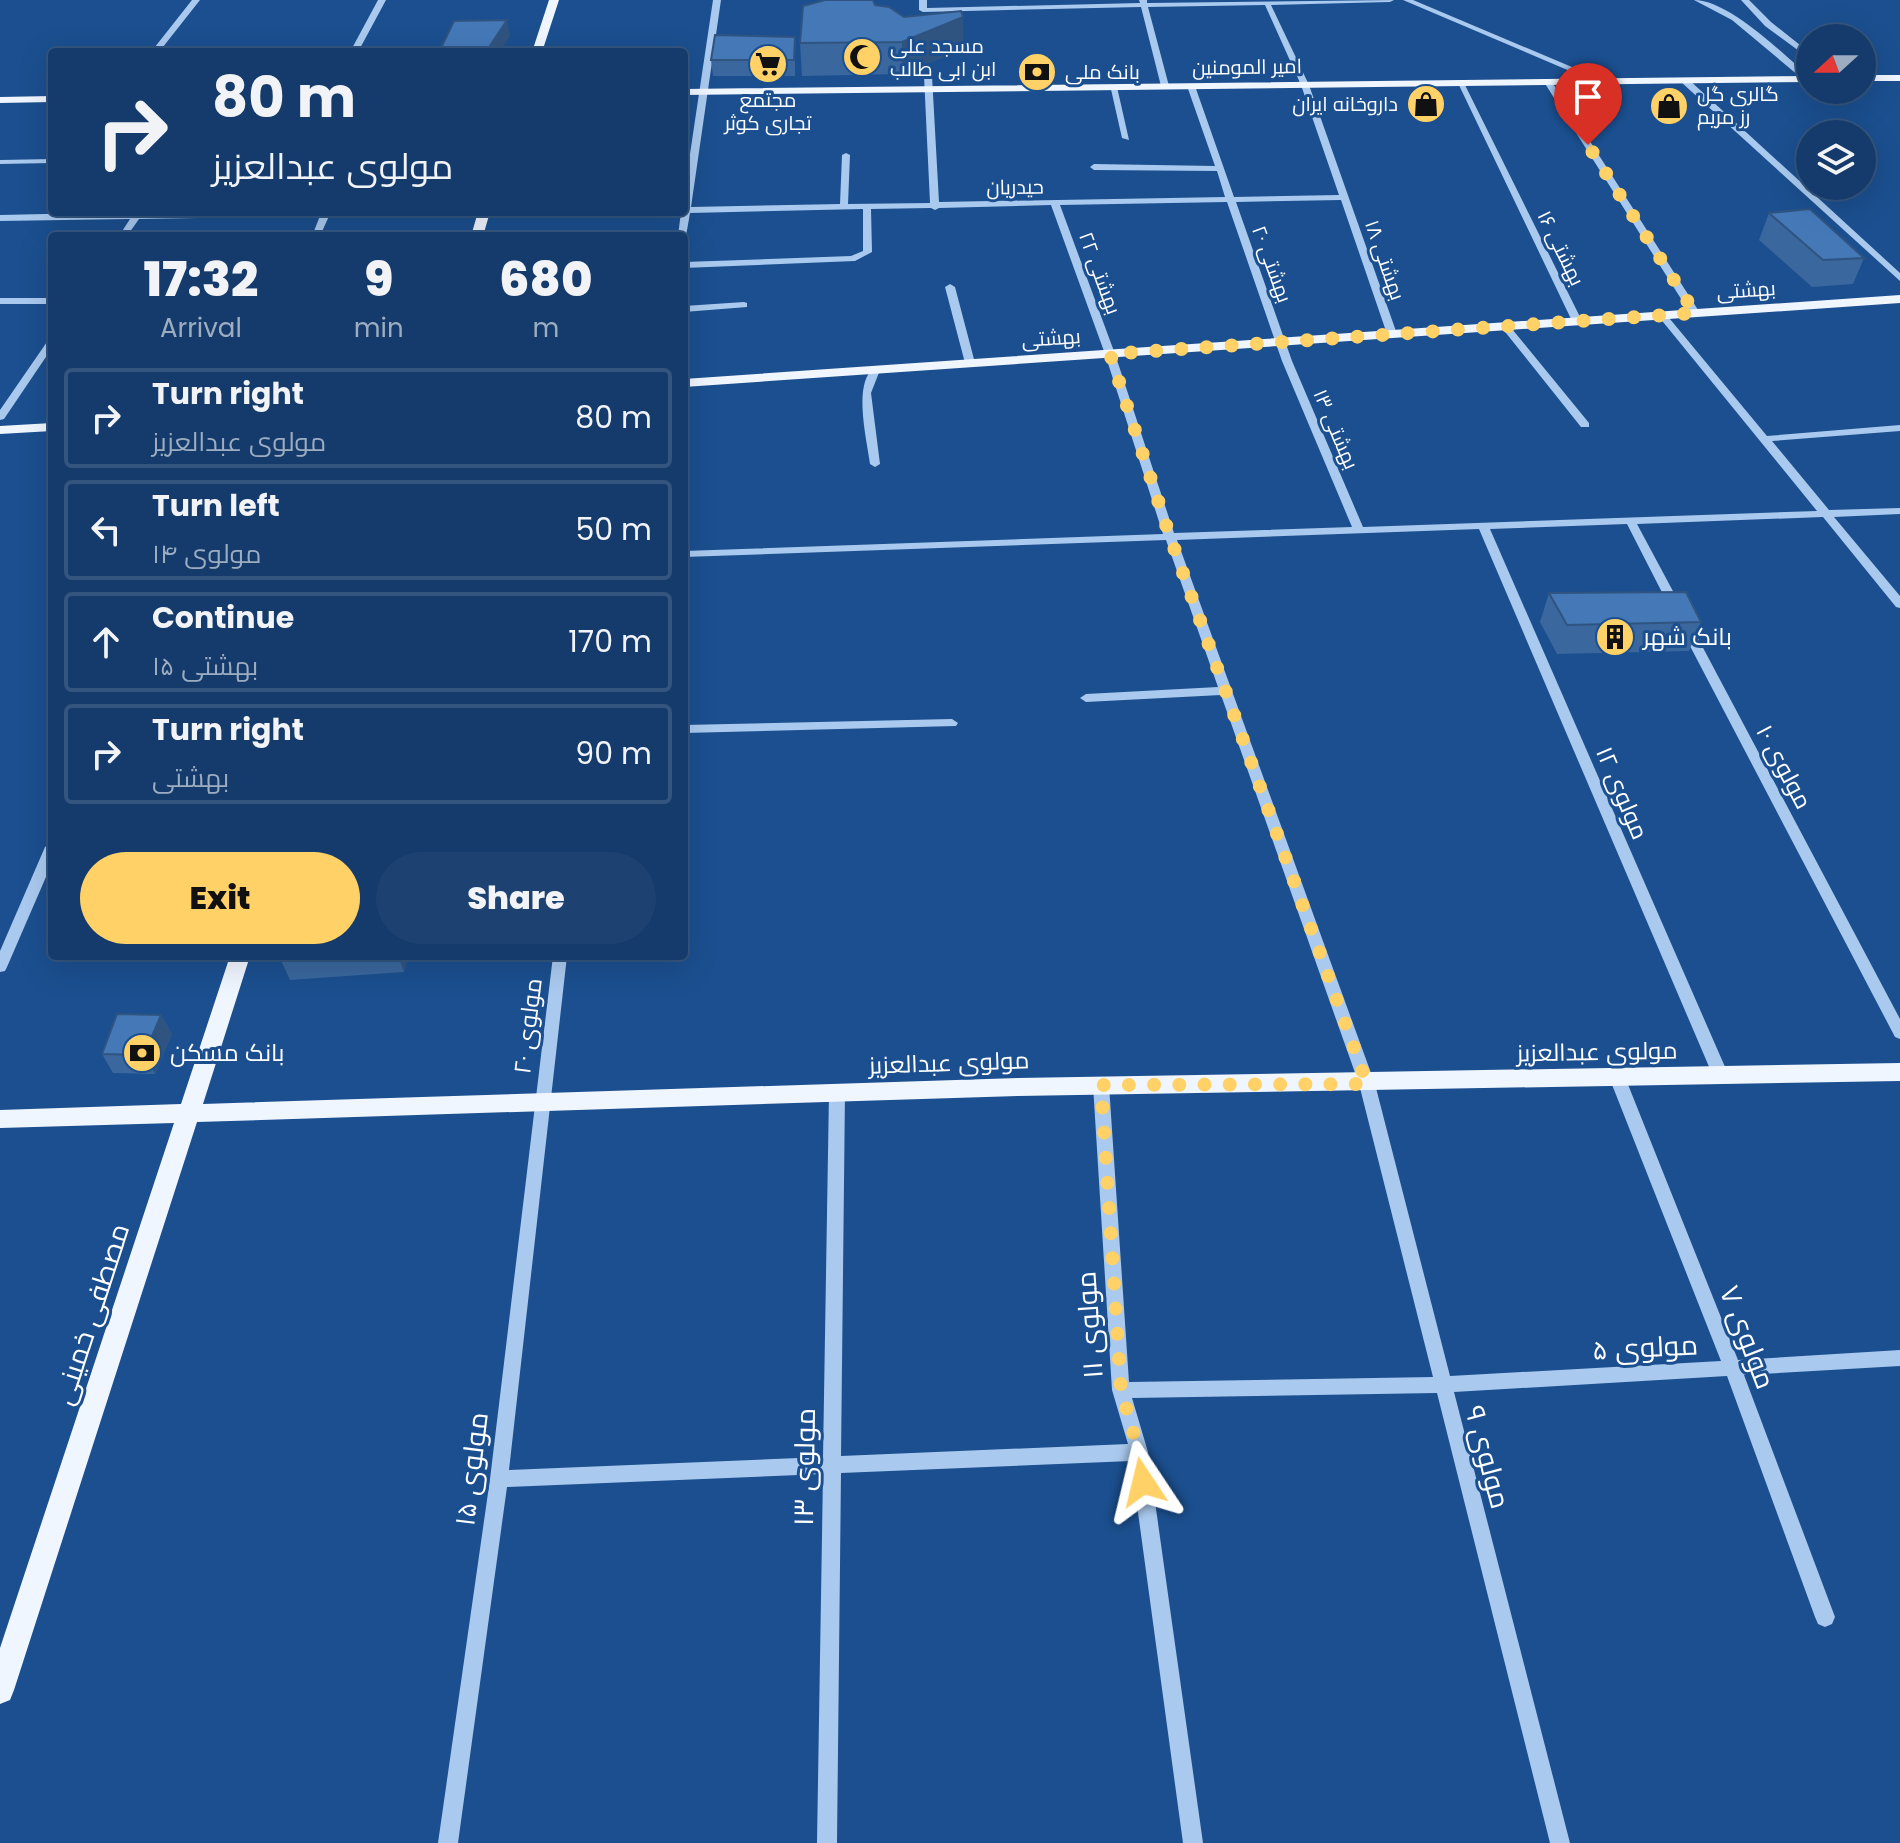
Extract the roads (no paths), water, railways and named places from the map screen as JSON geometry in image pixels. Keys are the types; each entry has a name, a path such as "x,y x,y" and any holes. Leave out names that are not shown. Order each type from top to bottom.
{"main road":[{"path":"538,48 554,0"},
{"path":"1876,78 1900,78"},
{"name":"امیر المومنین","path":"688,92 928,83 1113,87 1796,79"},
{"path":"1876,89 1900,89"},
{"path":"0,100 48,99"},
{"name":"بهشتی","path":"688,383 1900,299"},
{"path":"0,430 48,427"},
{"name":"مصطفی خمینی","path":"0,1690 239,960"},
{"name":"مولوی عبدالعزیز","path":"0,1119 1101,1085 1367,1084 1900,1072"}],"street":[{"path":"158,48 196,0"},
{"path":"356,48 382,0"},
{"path":"688,203 717,0"},
{"path":"923,0 923,10 1390,0"},
{"path":"1407,0 1601,81"},
{"path":"1698,0 1735,18 1796,68"},
{"path":"1745,0 1768,24 1796,46"},
{"path":"1144,4 1165,86"},
{"name":"بهشتی ۱۸","path":"1268,5 1305,85 1392,334"},
{"path":"1684,80 1900,278"},
{"path":"1548,82 1695,313"},
{"path":"928,83 935,207"},
{"name":"بهشتی ۱۶","path":"1460,83 1577,321"},
{"name":"بهشتی ۲۰","path":"1191,86 1281,342"},
{"path":"1113,87 1126,138"},
{"path":"844,208 846,155"},
{"path":"0,162 48,161"},
{"path":"1094,167 1220,169"},
{"name":"حیدریان","path":"688,210 1345,197"},
{"name":"بهشتی ۲۲","path":"1055,204 1110,354 1225,691"},
{"path":"688,265 852,259 868,252 867,208"},
{"path":"0,218 69,216"},
{"path":"950,287 970,363"},
{"path":"0,301 48,301"},
{"path":"688,309 744,305"},
{"path":"1662,315 1900,604"},
{"path":"1505,326 1585,425"},
{"name":"بهشتی ۱۳","path":"1281,342 1359,530"},
{"path":"0,417 48,347"},
{"path":"875,370 866,393 875,464"},
{"path":"1764,439 1900,428"},
{"path":"688,554 1169,534 1900,511"},
{"name":"مولوی ۱۰","path":"1630,520 1900,1033"},
{"name":"مولوی ۱۲","path":"1483,526 1721,1076"},
{"path":"1086,698 1225,691"},
{"name":"مولوی ۹","path":"1225,691 1367,1084 1441,1385 1560,1843"},
{"path":"688,729 952,723"},
{"path":"0,967 48,856"},
{"name":"مولوی ۲۰","path":"543,1102 560,960"},
{"name":"مولوی ۷","path":"1617,1077 1733,1368 1825,1617"},
{"name":"مولوی ۱۱","path":"1101,1085 1121,1390 1139,1452 1193,1843"},
{"name":"مولوی ۱۳","path":"827,1843 837,1092"},
{"name":"مولوی ۱۵","path":"448,1843 499,1479 543,1102"},
{"name":"مولوی ۵","path":"1121,1390 1441,1385 1900,1358"},
{"path":"499,1479 1139,1452"}],"place":[{"name":"مسجد علی ابن ابی طالب","path":"862,57"},
{"name":"مجتمع تجاری کوثر","path":"768,64"},
{"name":"بانک ملی","path":"1037,72"},
{"name":"داروخانه ایران","path":"1426,104"},
{"name":"گالری گل رز مریم","path":"1669,106"},
{"name":"بانک شهر","path":"1615,637"},
{"name":"بانک مسکن","path":"142,1053"}]}
